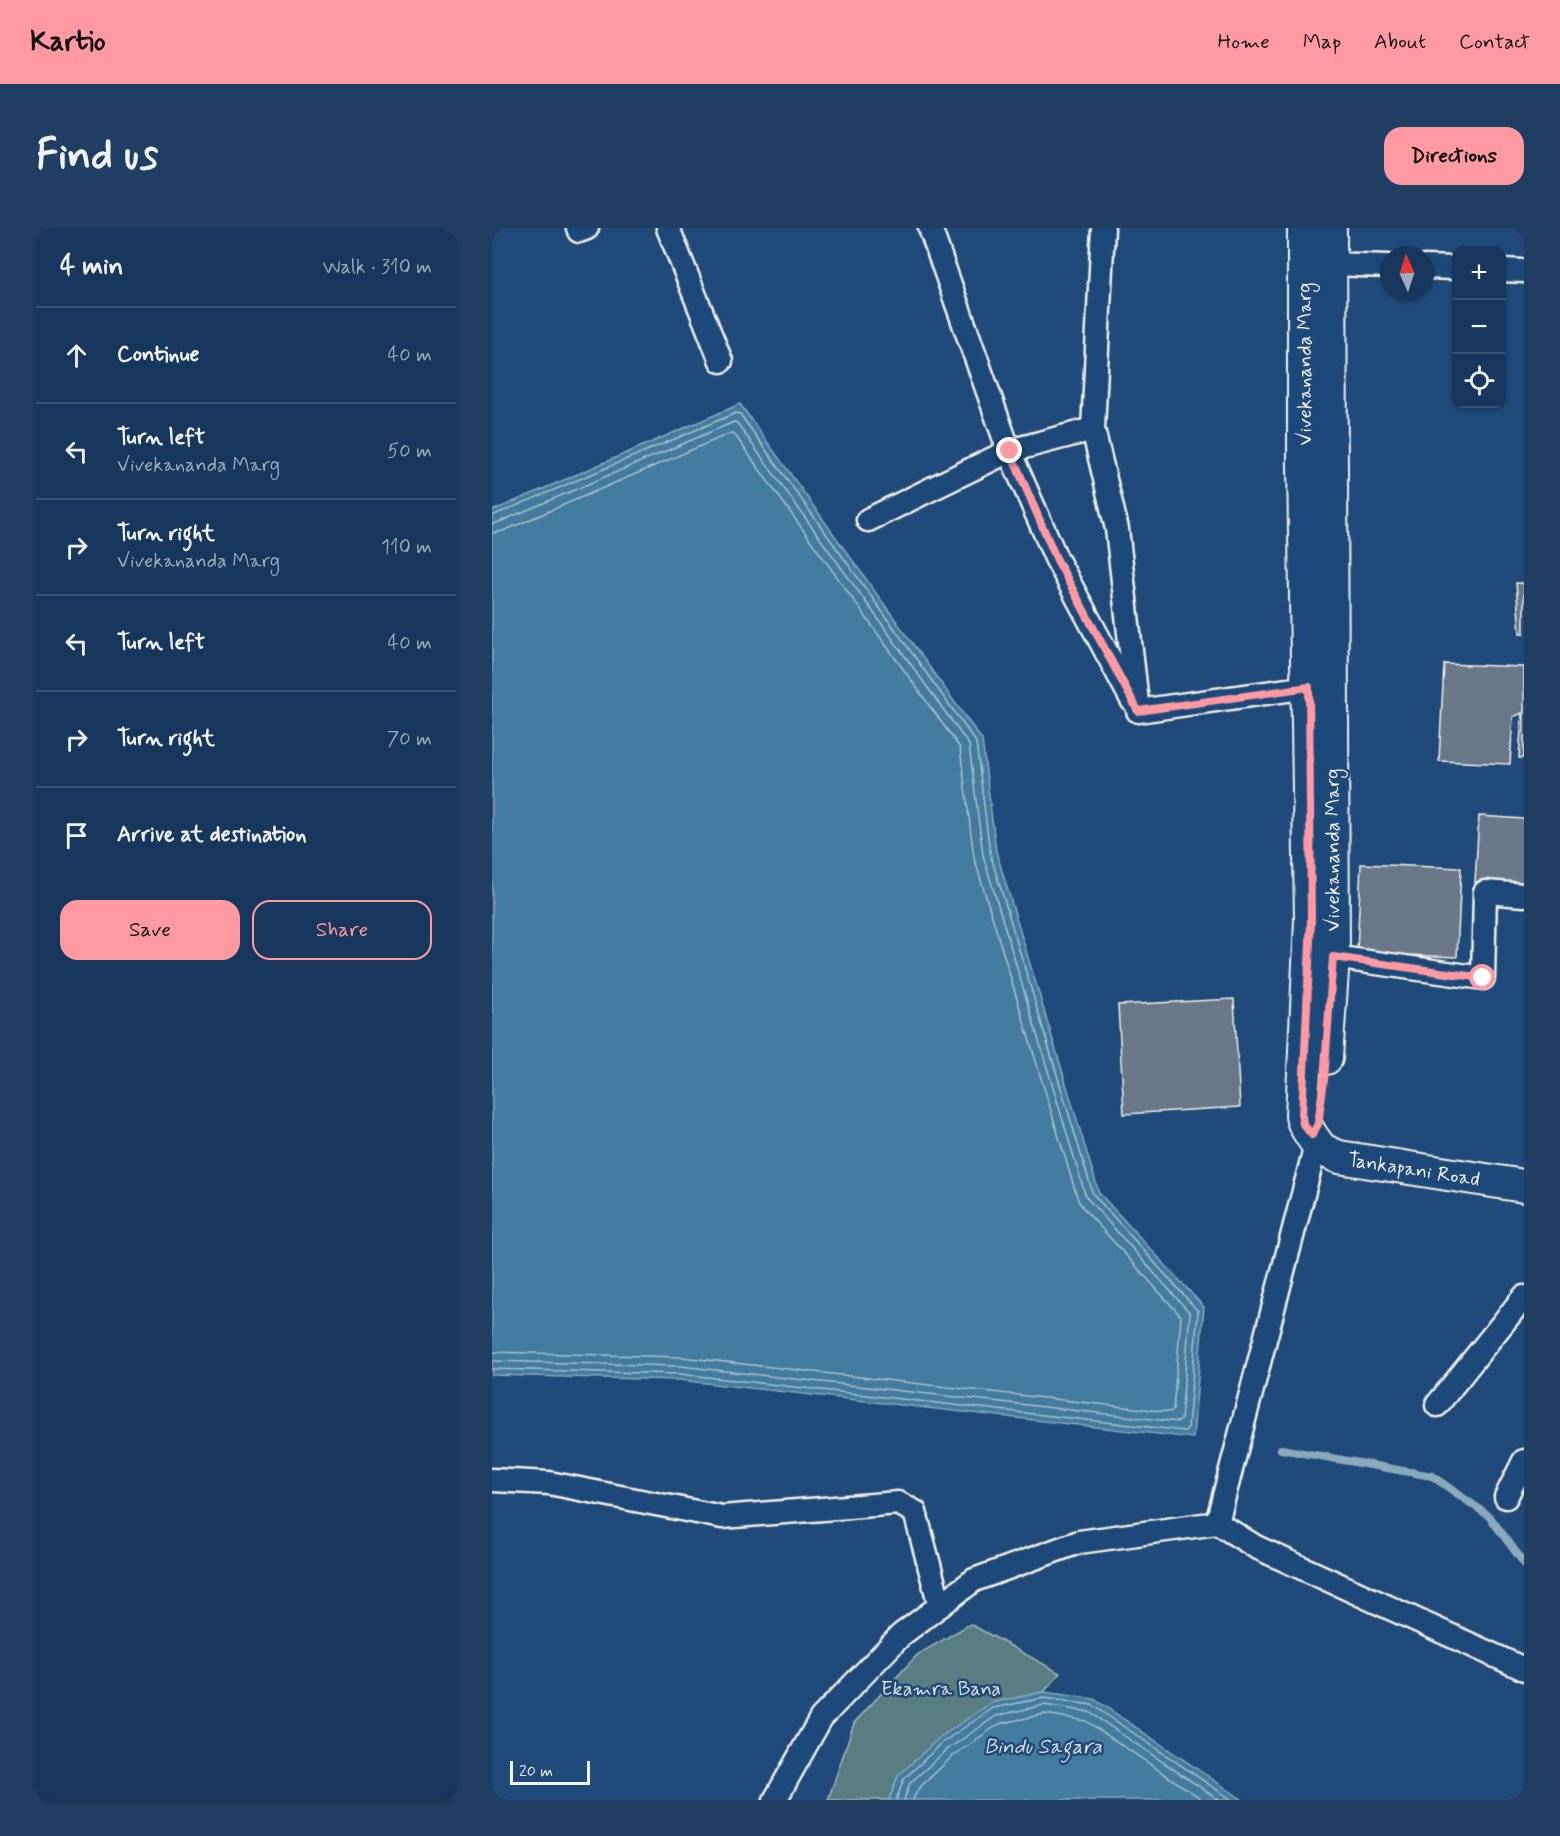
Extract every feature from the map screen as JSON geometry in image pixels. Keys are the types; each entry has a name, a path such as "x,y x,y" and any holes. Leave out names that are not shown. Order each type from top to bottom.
{"main road":[{"name":"Vivekananda Marg","path":"1304,228 1317,425 1333,957 1324,1080 1314,1140"},
{"name":"Vivekananda Marg","path":"1314,1140 1303,1124 1302,1116 1311,920 1309,687 1317,425 1330,264 1330,228"},
{"name":"Tankapani Road","path":"1314,1140 1323,1151 1339,1157 1524,1186"}],"street":[{"path":"578,228 579,231 587,228"},
{"path":"668,228 721,362"},
{"path":"930,228 1010,451 1056,558 1138,711"},
{"path":"1103,228 1094,429 1117,529 1138,711"},
{"path":"1330,264 1380,266"},
{"path":"1434,267 1452,268"},
{"path":"1506,270 1524,271"},
{"path":"868,520 1010,451 1094,429"},
{"path":"1138,711 1309,687"},
{"path":"1333,957 1483,978 1485,892 1524,894"},
{"path":"1217,1523 1314,1140"},
{"path":"1437,1405 1524,1297"},
{"path":"1506,1497 1524,1461"},
{"path":"492,1480 549,1483 722,1517 898,1503 915,1512 940,1605"},
{"path":"775,1800 821,1718 901,1635 974,1580 1079,1542 1217,1523 1256,1547 1524,1669"}],"green space":[{"name":"Ekamra Bana","path":"970,1624 1060,1673 1044,1692 991,1703 898,1776 889,1800 828,1800 854,1723 917,1655"}],"water":[{"path":"740,404 982,740 996,851 1099,1193 1204,1307 1193,1438 679,1380 492,1375 492,511"},
{"name":"Bindu Sagara","path":"1044,1692 1094,1699 1243,1800 889,1800 898,1776 939,1738 991,1703"}],"building":[{"path":"1516,583 1524,583 1524,633 1520,633"},
{"path":"1444,664 1524,667 1524,758 1519,758 1522,713 1513,717 1510,764 1439,761"},
{"path":"1479,816 1524,819 1524,885 1475,882"},
{"path":"1361,864 1461,868 1457,957 1357,953"},
{"path":"1234,999 1240,1107 1124,1114 1118,1005"}],"waterway":[{"path":"1281,1449 1432,1476 1489,1516 1524,1563"}],"route":[{"path":"1010,451 1056,558 1138,711 1309,687 1311,920 1302,1116 1303,1124 1312,1135 1318,1124 1324,1080 1333,957 1483,978"}]}
